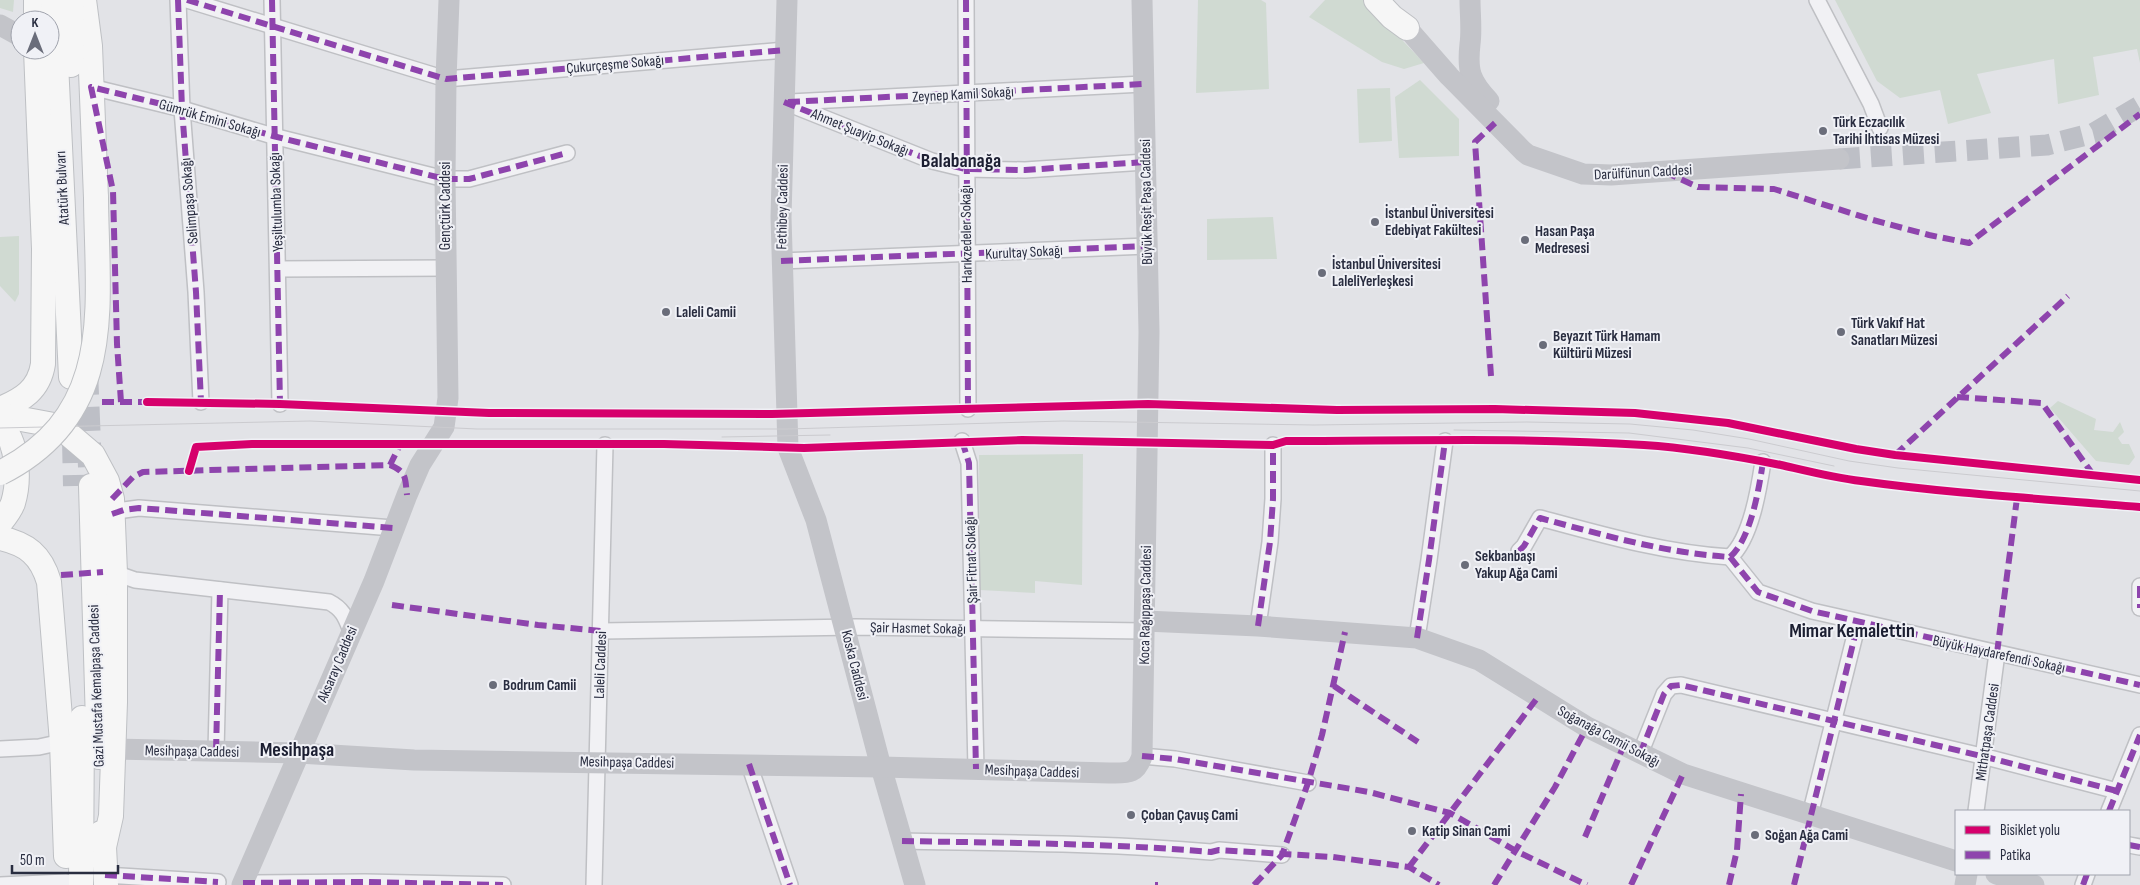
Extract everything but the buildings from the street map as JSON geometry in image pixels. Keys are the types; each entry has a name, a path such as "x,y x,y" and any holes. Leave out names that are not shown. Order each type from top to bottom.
{"main road":[{"name":"Atatürk Bulvarı","path":"53,0 78,374 71,76 72,0"},
{"path":"8,472 49,438 70,413 86,382 91,364 96,312 96,198 90,46 84,0"},
{"path":"1376,0 1392,17 1407,28"},
{"path":"1393,0 1402,12 1407,28"},
{"path":"0,409 32,391 39,381 43,364 44,249 36,60"},
{"path":"0,415 53,424 68,432 93,455 107,480 112,499 115,702 111,816 104,847"},
{"path":"0,420 12,427 17,434 20,445 20,456 8,472"},
{"path":"0,424 9,434 8,472 13,504 0,523"},
{"name":"Gazi Mustafa Kemalpaşa Caddesi","path":"71,884 82,734 83,486 99,824 104,847 105,880"},
{"path":"0,538 18,542 35,554 46,570 51,596 71,884"}],"street":[{"name":"Selimpaşa Sokağı","path":"178,0 182,109 196,292 201,402"},
{"path":"187,0 446,79"},
{"name":"Yeşiltulumba Sokağı","path":"272,0 273,136 278,269 280,404"},
{"name":"Gençtürk Caddesi","path":"434,444 444,427 447,412 445,179 449,0"},
{"name":"Fethibey Caddesi","path":"787,0 781,261 788,448"},
{"name":"Harıkzedeler Sokağı","path":"966,0 968,409"},
{"name":"Büyük Reşit Paşa Caddesi","path":"1142,0 1149,332 1148,443"},
{"path":"1470,0 1470,71 1475,85 1541,158"},
{"path":"1817,0 1871,104 1880,128"},
{"name":"Darülfünun Caddesi","path":"1407,28 1523,151 1528,155 1541,158 1568,170 1591,175 1665,172 1839,159"},
{"path":"1432,56 1448,63 1463,57 1469,49"},
{"name":"Çukurçeşme Sokağı","path":"446,79 785,50"},
{"name":"Zeynep Kamil Sokağı","path":"784,102 1143,84"},
{"name":"Gümrük Emini Sokağı","path":"91,87 182,109 273,136 445,179 469,179 566,153"},
{"name":"Ahmet Şuayip Sokağı","path":"784,102 932,161 966,169 1025,170 1145,162"},
{"name":"Kurultay Sokağı","path":"781,261 966,255 1147,246"},
{"path":"278,269 446,268"},
{"name":"Şair Fitnat Sokağı","path":"962,441 968,463 976,769"},
{"path":"1417,638 1445,441"},
{"name":"Koca Ragıppaşa Caddesi","path":"1140,761 1145,626 1148,443"},
{"name":"Aksaray Caddesi","path":"242,884 374,580 393,528 420,465 434,444"},
{"name":"Laleli Caddesi","path":"594,885 605,445"},
{"path":"1258,626 1270,542 1273,498 1273,445"},
{"name":"Koska Caddesi","path":"788,448 816,520 881,766 915,885"},
{"path":"1519,551 1524,546 1540,518 1632,542 1699,555 1730,557 1740,546 1750,518 1763,462"},
{"path":"112,514 139,508 393,528"},
{"name":"Büyük Haydarefendi Sokağı","path":"1730,557 1758,592 1812,611 1858,623 2140,685"},
{"path":"114,573 135,580 329,602 338,607 346,616 351,632"},
{"path":"2140,586 2140,608"},
{"path":"216,751 220,590"},
{"path":"1810,815 1858,623"},
{"name":"Şair Hasmet Sokağı","path":"601,631 1145,626"},
{"name":"Soğanağa Camii Sokağı","path":"1145,626 1258,626 1417,638 1479,660 1562,712 1640,754 1683,774 1955,861"},
{"name":"Mithatpaşa Caddesi","path":"1976,810 1997,653"},
{"path":"1640,754 1664,694 1671,686 1681,685 1983,756 2117,791"},
{"path":"0,749 39,747 62,742"},
{"path":"2109,810 2138,744"},
{"name":"Mesihpaşa Caddesi","path":"113,750 299,753 414,760 881,766 1126,773 1134,770 1140,761"},
{"path":"1140,761 1175,759 1308,783"},
{"path":"749,764 790,885"},
{"path":"902,842 1158,848 1211,852 1219,850 1282,855"},
{"path":"1999,875 2034,885"},
{"path":"105,880 218,882"},
{"path":"0,885 71,884"},
{"path":"242,884 503,885"}],"shaded area":[{"path":"0,0 14,0 13,10 10,11 0,8"},
{"path":"1198,0 1261,0 1266,3 1269,89 1196,93"},
{"path":"1325,0 1364,0 1424,63 1404,69 1382,62 1309,17"},
{"path":"1835,0 2140,0 2140,63 2137,49 2093,57 2099,95 2058,104 2054,59 1977,74 1991,113 1948,124 1940,90 1900,98 1877,81"},
{"path":"1420,80 1459,119 1459,156 1399,158 1395,97"},
{"path":"1390,88 1392,141 1359,143 1357,89"},
{"path":"1273,217 1277,259 1207,260 1207,219"},
{"path":"19,236 19,294 15,302 0,286 0,237"},
{"path":"2058,401 2096,419 2094,430 2113,432 2120,422 2124,432 2118,438 2122,444 2129,444 2135,457 2129,465 2096,461 2050,408"},
{"path":"1083,454 1082,585 1035,581 1035,593 980,590 979,455"}],"tunnel":[{"path":"1839,159 2047,145 2094,133 2140,106"},
{"path":"86,371 90,467"},
{"path":"74,439 75,486"}],"tram line":[{"path":"0,428 310,421 477,429 787,429 1063,421 1314,425 1527,422 1630,424 1693,430 1749,439 1849,461 1898,468 2140,491"},
{"path":"1454,430 1629,433 1748,448 1834,466"},
{"path":"722,437 830,435"}],"marked path":[{"path":"178,0 182,109 196,292 201,402"},
{"path":"187,0 446,79 785,50"},
{"path":"272,0 280,404"},
{"path":"966,0 968,409"},
{"path":"788,102 1143,84"},
{"path":"121,402 117,344 113,191 91,87 182,109 273,136 445,179 469,179 567,153"},
{"path":"784,102 932,161 965,169 1025,170 1145,162"},
{"path":"1665,172 1698,187 1774,189 1873,220 1929,235 1969,243 2140,114"},
{"path":"1491,376 1475,142 1495,123"},
{"path":"781,261 1147,246"},
{"path":"1895,455 2068,296"},
{"path":"1957,397 2042,403 2094,476"},
{"path":"102,402 151,402"},
{"path":"962,441 969,463 976,769"},
{"path":"1417,638 1445,441"},
{"path":"112,499 133,477 143,472 390,465 400,445"},
{"path":"1258,626 1270,542 1273,499 1273,445"},
{"path":"1730,557 1737,549 1749,526 1763,462"},
{"path":"390,465 400,470 404,476 407,495"},
{"path":"1997,653 2017,498"},
{"path":"112,514 139,508 393,528"},
{"path":"1519,551 1524,546 1540,518 1611,537 1682,552 1730,557"},
{"path":"1730,557 1758,592 1812,611 2140,685"},
{"path":"61,575 103,572"},
{"path":"2140,586 2140,608"},
{"path":"216,751 220,590"},
{"path":"392,605 538,625 601,631"},
{"path":"1794,885 1858,623"},
{"path":"1254,885 1282,855 1308,783 1322,735 1345,632"},
{"path":"1640,754 1664,694 1671,686 1681,685 1990,758 2117,791"},
{"path":"1334,686 1418,742"},
{"path":"1409,867 1538,697"},
{"path":"1494,885 1555,787 1587,727"},
{"path":"2109,810 2140,735"},
{"path":"1585,837 1624,745"},
{"path":"1142,756 1175,759 1369,792 1450,813 1516,851 1587,885"},
{"path":"749,764 790,885"},
{"path":"1631,885 1683,774"},
{"path":"1729,885 1737,850 1741,794"},
{"path":"902,841 1095,845 1333,857 1409,867 1439,885"},
{"path":"2130,845 2140,847"},
{"path":"105,875 218,882"},
{"path":"2083,885 2087,875"},
{"path":"243,883 365,882 503,885"}],"cycle path":[{"path":"147,402 280,404 489,413 772,414 1148,404 1337,410 1495,409 1635,413 1728,423 1895,455 2140,480"},
{"path":"189,471 196,447 252,444 664,444 804,448 1022,440 1273,445 1286,441 1555,441 1678,448 1747,458 1841,478 1896,486 2140,507"}],"place":[{"name":"Türk Eczacılık Tarihi İhtisas Müzesi","path":"1823,131"},
{"name":"İstanbul Üniversitesi Edebiyat Fakültesi","path":"1375,222"},
{"name":"Hasan Paşa Medresesi","path":"1525,240"},
{"name":"İstanbul Üniversitesi LaleliYerleşkesi","path":"1322,273"},
{"name":"Laleli Camii","path":"666,312"},
{"name":"Türk Vakıf Hat Sanatları Müzesi","path":"1841,332"},
{"name":"Beyazıt Türk Hamam Kültürü Müzesi","path":"1543,345"},
{"name":"Sekbanbaşı Yakup Ağa Cami","path":"1465,565"},
{"name":"Bodrum Camii","path":"493,685"},
{"name":"Çoban Çavuş Cami","path":"1131,815"},
{"name":"Katip Sinan Cami","path":"1412,831"},
{"name":"Soğan Ağa Cami","path":"1755,835"}],"district":[{"name":"Balabanağa","path":"961,160"},
{"name":"Mimar Kemalettin","path":"1852,630"},
{"name":"Mesihpaşa","path":"297,749"}]}
